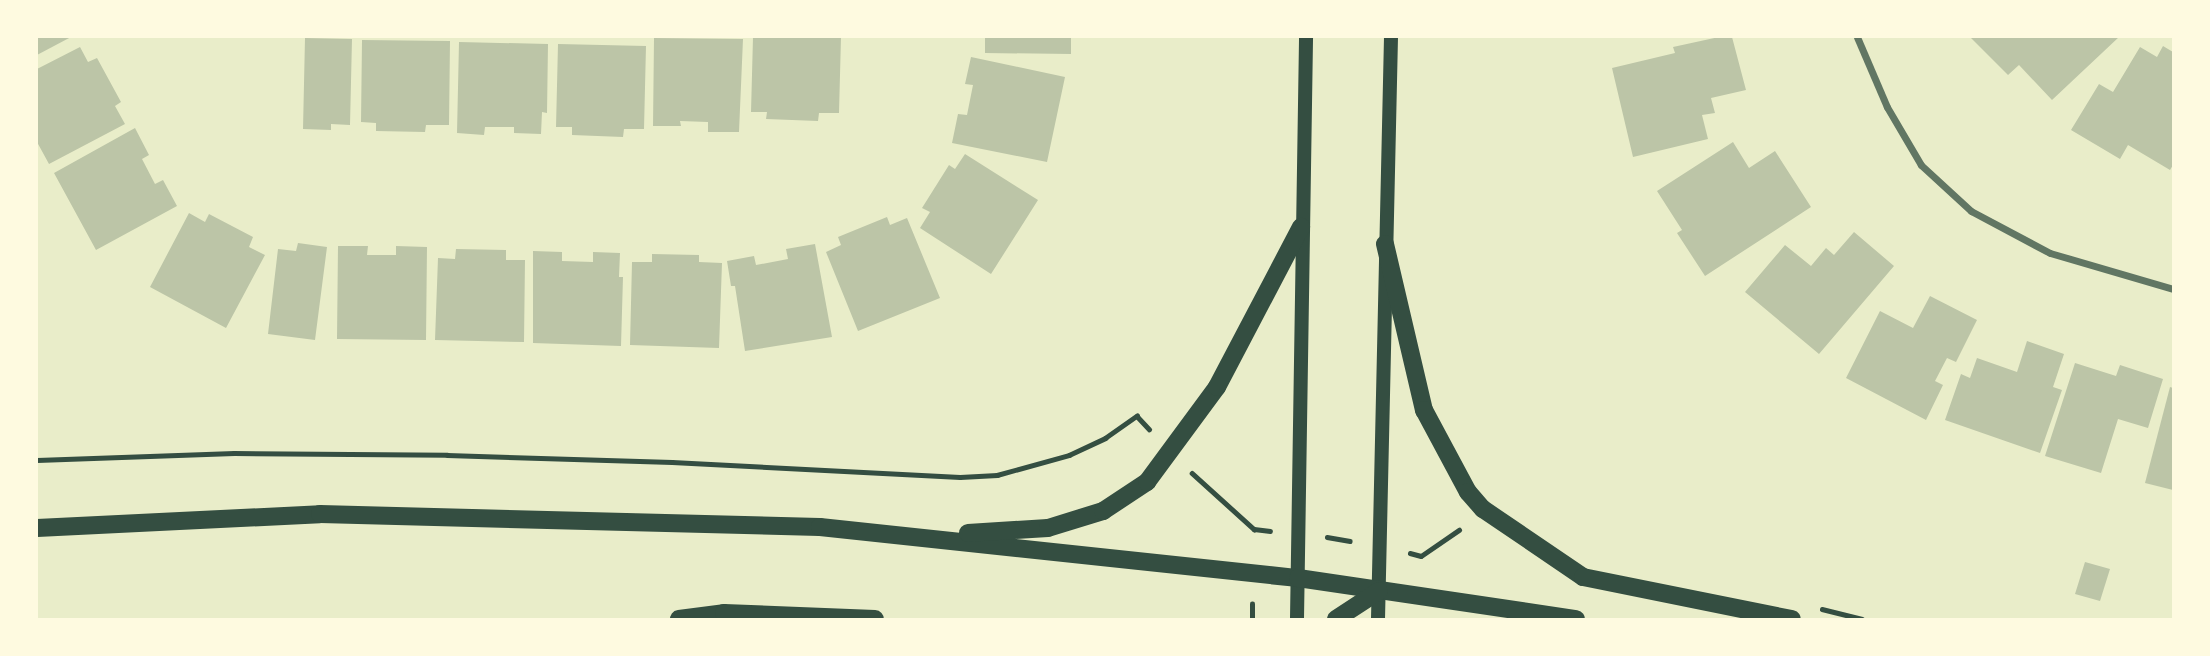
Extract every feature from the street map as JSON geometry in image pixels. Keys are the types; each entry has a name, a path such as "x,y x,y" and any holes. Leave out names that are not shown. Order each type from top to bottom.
{"main road":[{"path":"1297,619 1306,37"},
{"path":"1378,619 1391,37"},
{"path":"920,536 1048,528 1103,511 1147,482 1217,387 1301,227"},
{"path":"1385,244 1424,410 1468,492 1483,509 1583,577 1792,619"},
{"path":"37,528 320,514 820,527 1298,578 1576,619"},
{"path":"1335,619 1379,591"},
{"path":"679,619 724,613 875,619"}],"street":[{"path":"1857,37 1886,107 1921,165 1971,211 2050,253 2173,289"}],"path":[{"path":"37,460 234,453 447,455 673,462 960,477 997,475 1069,455 1105,438 1137,416"}],"building":[{"path":"37,37 71,37 37,55"},
{"path":"753,37 841,37 839,113 819,113 818,121 766,119 767,112 751,112"},
{"path":"985,37 1071,37 1071,54 985,53"},
{"path":"1719,37 1732,37 1746,90 1711,98 1715,113 1702,115 1708,139 1633,157 1612,68 1675,53 1673,47"},
{"path":"1970,37 2119,37 2052,100 2019,65 2008,75"},
{"path":"305,38 352,39 350,125 331,124 331,130 303,129"},
{"path":"654,38 743,39 739,132 708,132 708,122 680,121 681,126 653,126"},
{"path":"362,40 450,41 449,125 426,125 425,132 376,131 376,123 361,122"},
{"path":"459,42 548,44 547,113 542,112 541,134 514,133 514,127 485,127 484,135 457,133"},
{"path":"558,44 646,46 644,129 624,129 623,137 572,135 572,127 556,127"},
{"path":"2163,46 2173,52 2173,165 2170,170 2128,145 2120,159 2071,130 2099,84 2113,92 2140,47 2157,57"},
{"path":"80,47 88,62 97,58 121,102 115,106 125,124 49,164 37,142 37,69"},
{"path":"971,57 1065,77 1047,162 952,143 958,114 967,115 973,85 965,84"},
{"path":"135,128 149,155 142,159 155,184 163,180 177,206 96,250 54,173"},
{"path":"1733,142 1749,168 1775,151 1811,207 1705,276 1677,233 1682,230 1657,191"},
{"path":"965,154 1038,200 991,274 920,228 930,212 922,208 949,165 955,169"},
{"path":"189,213 205,222 209,214 253,237 249,247 265,255 226,328 150,287"},
{"path":"887,217 890,225 907,218 940,298 858,331 826,252 841,245 838,237"},
{"path":"1854,232 1894,266 1819,354 1745,292 1785,245 1811,266 1826,248 1834,255"},
{"path":"298,243 327,247 315,340 268,334 278,249 296,251"},
{"path":"815,244 832,337 745,351 735,286 731,286 727,261 754,256 756,265 788,259 786,249"},
{"path":"338,246 368,246 367,255 396,255 396,246 427,247 426,340 337,339"},
{"path":"456,249 506,250 506,260 525,260 524,342 435,340 438,258 455,259"},
{"path":"533,251 562,252 562,261 593,262 593,252 620,253 619,277 623,277 621,346 533,343"},
{"path":"652,254 699,255 699,262 722,263 719,348 630,345 632,262 652,262"},
{"path":"1930,296 1977,320 1956,362 1947,358 1935,381 1943,385 1926,420 1846,378 1880,311 1913,328"},
{"path":"2027,341 2064,354 2053,387 2062,390 2040,453 1945,420 1961,374 1970,378 1977,358 2017,372"},
{"path":"2075,363 2116,376 2120,365 2163,379 2148,428 2118,419 2101,473 2045,456"},
{"path":"2170,387 2173,388 2173,490 2145,483"},
{"path":"2085,562 2110,569 2100,601 2075,594"}]}
